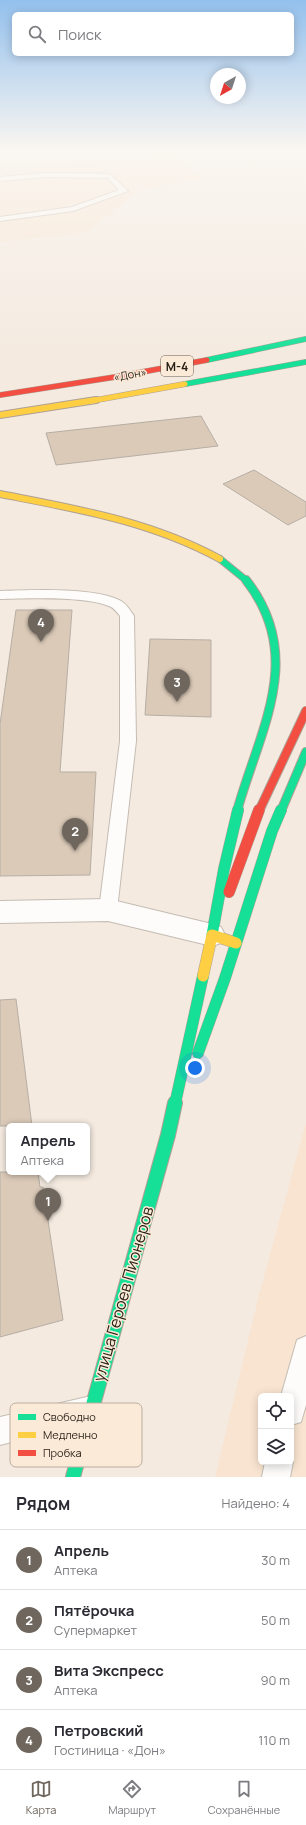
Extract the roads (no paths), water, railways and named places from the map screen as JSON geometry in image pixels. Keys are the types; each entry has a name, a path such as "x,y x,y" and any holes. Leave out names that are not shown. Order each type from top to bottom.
{"main road":[{"name":"«Дон»","path":"0,395 198,362 306,339"},
{"name":"«Дон»","path":"0,415 64,406 225,379 306,362"},
{"path":"0,494 120,520 184,539 229,564 245,577 260,593 271,613 280,638 282,659 279,689 239,804 222,867 212,935 168,1135"},
{"path":"212,935 259,810 306,711"},
{"path":"168,1135 236,943 272,831 306,752"},
{"path":"212,935 236,943"},
{"name":"улица Героев Пионеров","path":"93,1403 168,1135"},
{"name":"улица Героев Пионеров","path":"73,1477 76,1467"}],"street":[{"path":"0,912 108,910 212,935"}],"lane":[{"path":"0,595 57,596 99,599 113,603 123,610 127,616 128,741 108,910"},
{"path":"294,1399 306,1349"},
{"path":"0,1431 10,1429"},
{"path":"276,1477 278,1465"}],"place":[{"name":"Петровский","path":"41,642"},
{"name":"Вита Экспресс","path":"177,702"},
{"name":"Пятёрочка","path":"75,851"},
{"name":"Апрель","path":"48,1221"}]}
